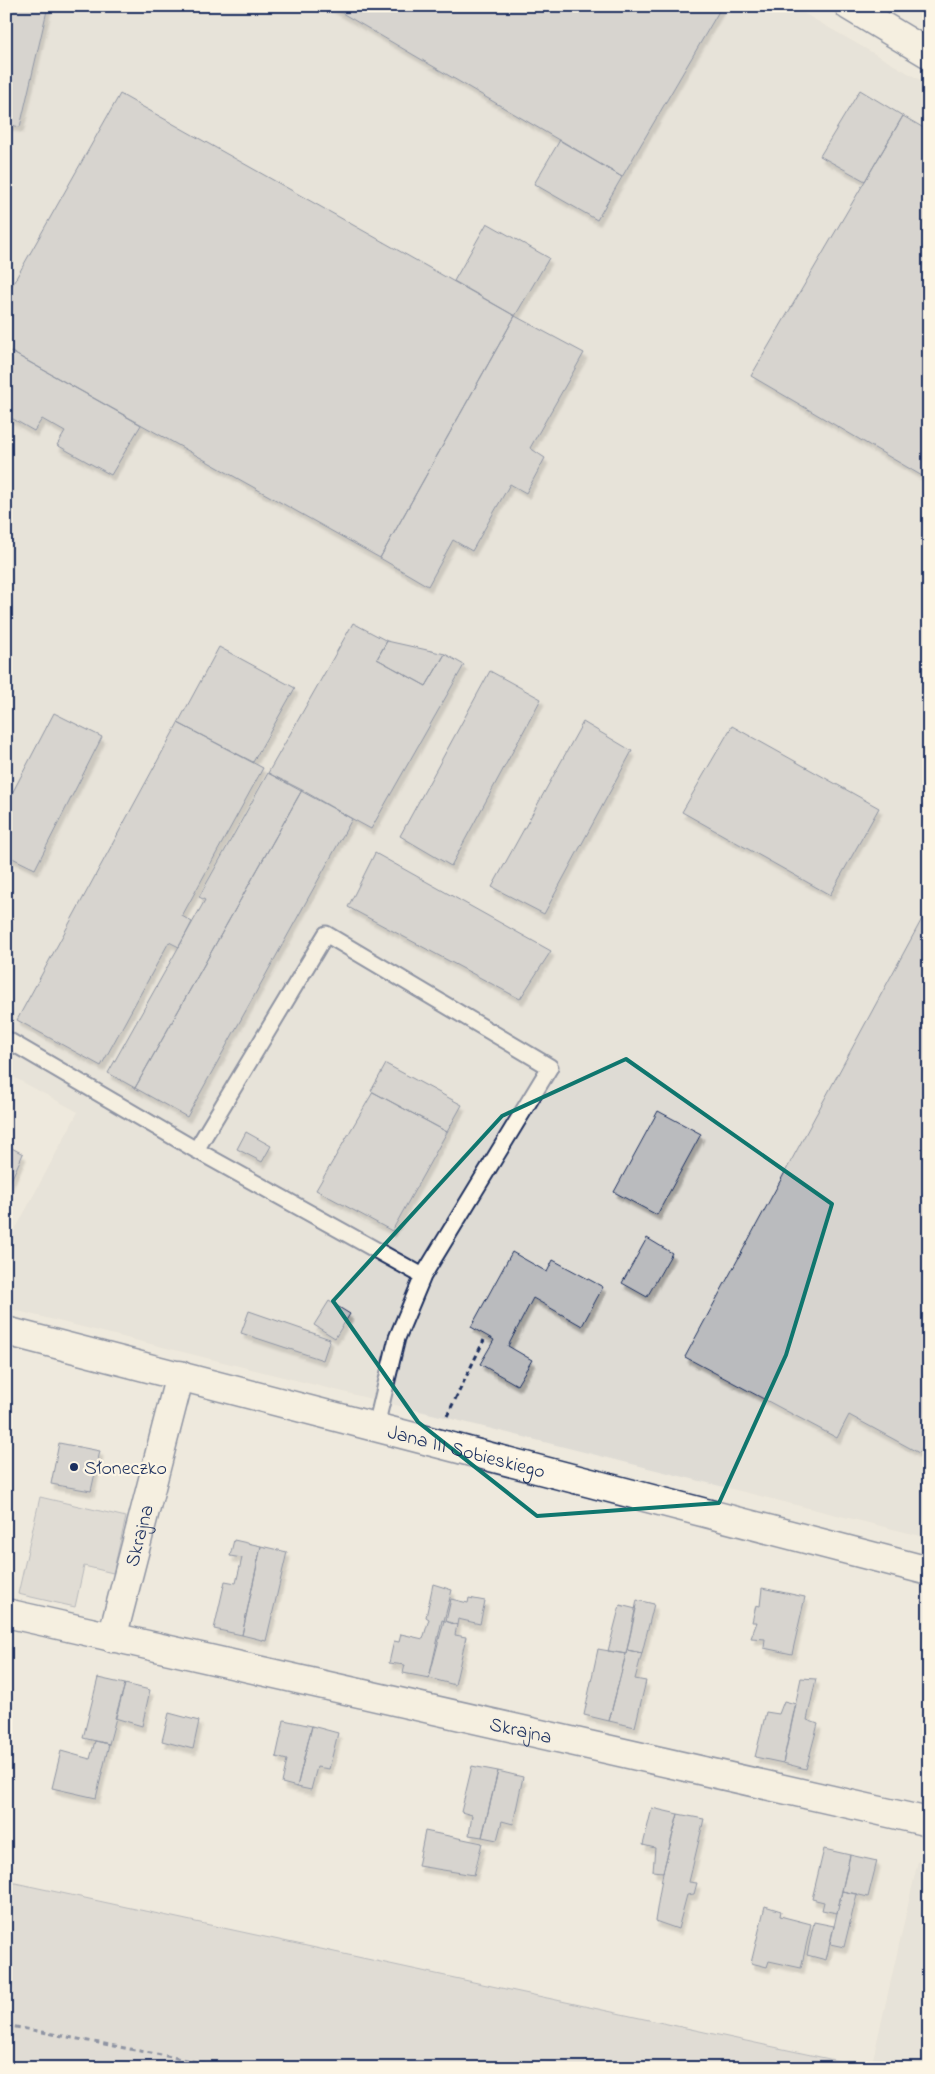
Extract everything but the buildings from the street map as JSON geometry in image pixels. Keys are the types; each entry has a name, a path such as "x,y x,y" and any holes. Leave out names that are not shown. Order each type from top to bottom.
{"street":[{"path":"849,6 929,54"},
{"name":"Jana III Sobieskiego","path":"6,1331 929,1571"},
{"name":"Skrajna","path":"112,1638 180,1375"},
{"name":"Skrajna","path":"6,1613 929,1822"}],"lane":[{"path":"196,1150 326,934 550,1067 423,1276 397,1338 376,1426"},
{"path":"6,1039 196,1150 423,1276"}],"path":[{"path":"447,1416 484,1340"},
{"path":"6,2025 228,2068"}],"highlighted area":[{"path":"626,1059 832,1204 786,1355 719,1503 537,1516 418,1422 333,1301 502,1116"}],"shaded area":[{"path":"6,6 791,6 929,85 929,1538 6,1308 6,1247 78,1112 6,1073"},
{"path":"40,1497 126,1517 113,1573 84,1566 75,1607 18,1594"},
{"path":"918,1861 929,1864 929,2068 871,2068"},
{"path":"6,1881 871,2068 6,2068"}],"place":[{"name":"Słoneczko","path":"74,1467"}]}
